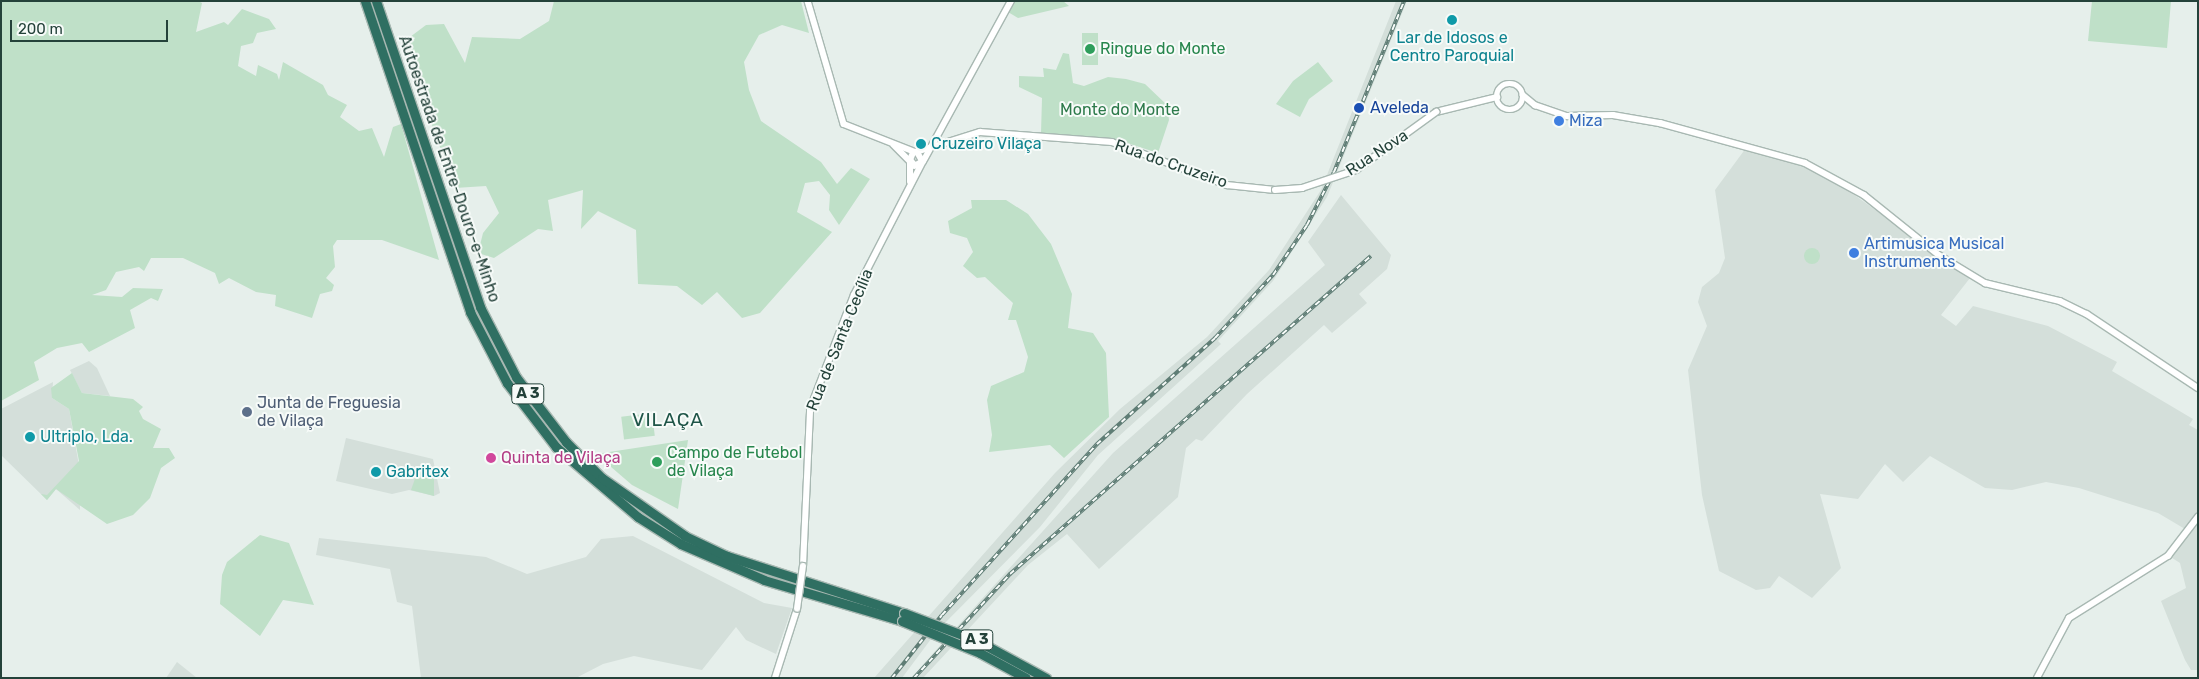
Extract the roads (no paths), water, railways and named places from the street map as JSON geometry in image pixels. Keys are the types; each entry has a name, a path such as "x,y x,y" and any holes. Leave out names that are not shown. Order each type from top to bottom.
{"highway":[{"name":"Autoestrada de Entre-Douro-e-Minho","path":"365,1 416,155 486,347 511,390 556,447 638,517 681,544 764,580 903,617 980,653 1026,678"},
{"name":"Autoestrada de Entre-Douro-e-Minho","path":"376,1 465,269 497,343 539,409 602,478 643,510 727,556 903,617 976,640 1046,678"}],"street":[{"path":"808,1 844,124 917,153 922,162 915,166 892,144"},
{"name":"Rua de Santa Cecília","path":"775,678 797,609 804,566 810,409 854,296 922,162 999,18 1011,1"},
{"path":"1536,106 1524,95 1518,86 1509,84 1498,99 1508,110 1536,106 1567,116 1613,115 1660,123 1788,156 1864,195 1939,255 1985,284 2060,301 2087,314 2198,388"},
{"path":"1519,107 1524,95"},
{"name":"Rua Nova","path":"1262,189 1275,190 1316,184 1356,170 1436,112 1498,99"},
{"name":"Rua do Cruzeiro","path":"917,153 932,145 980,132 1112,142 1227,184 1262,189"},
{"path":"910,161 917,153"},
{"name":"Rua de Santa Cecília","path":"909,187 910,161"},
{"path":"2037,678 2069,618 2168,556 2198,517"}],"railway":[{"path":"892,678 942,615 1097,444 1215,338 1273,275 1307,225 1334,172 1404,1"},
{"path":"914,678 1010,574 1371,256"}],"place":[{"name":"Lar de Idosos e Centro Paroquial","path":"1452,20"},
{"name":"Ringue do Monte","path":"1090,49"},
{"name":"Aveleda","path":"1359,108"},
{"name":"Miza","path":"1559,121"},
{"name":"Cruzeiro Vilaça","path":"921,144"},
{"name":"Artimusica Musical Instruments","path":"1854,253"},
{"name":"Junta de Freguesia de Vilaça","path":"247,412"},
{"name":"Ultriplo, Lda.","path":"30,437"},
{"name":"Quinta de Vilaça","path":"491,458"},
{"name":"Campo de Futebol de Vilaça","path":"657,462"},
{"name":"Gabritex","path":"376,472"}],"district":[{"name":"VILAÇA","path":"668,420"}],"park label":[{"name":"Monte do Monte","path":"1120,110"}]}
